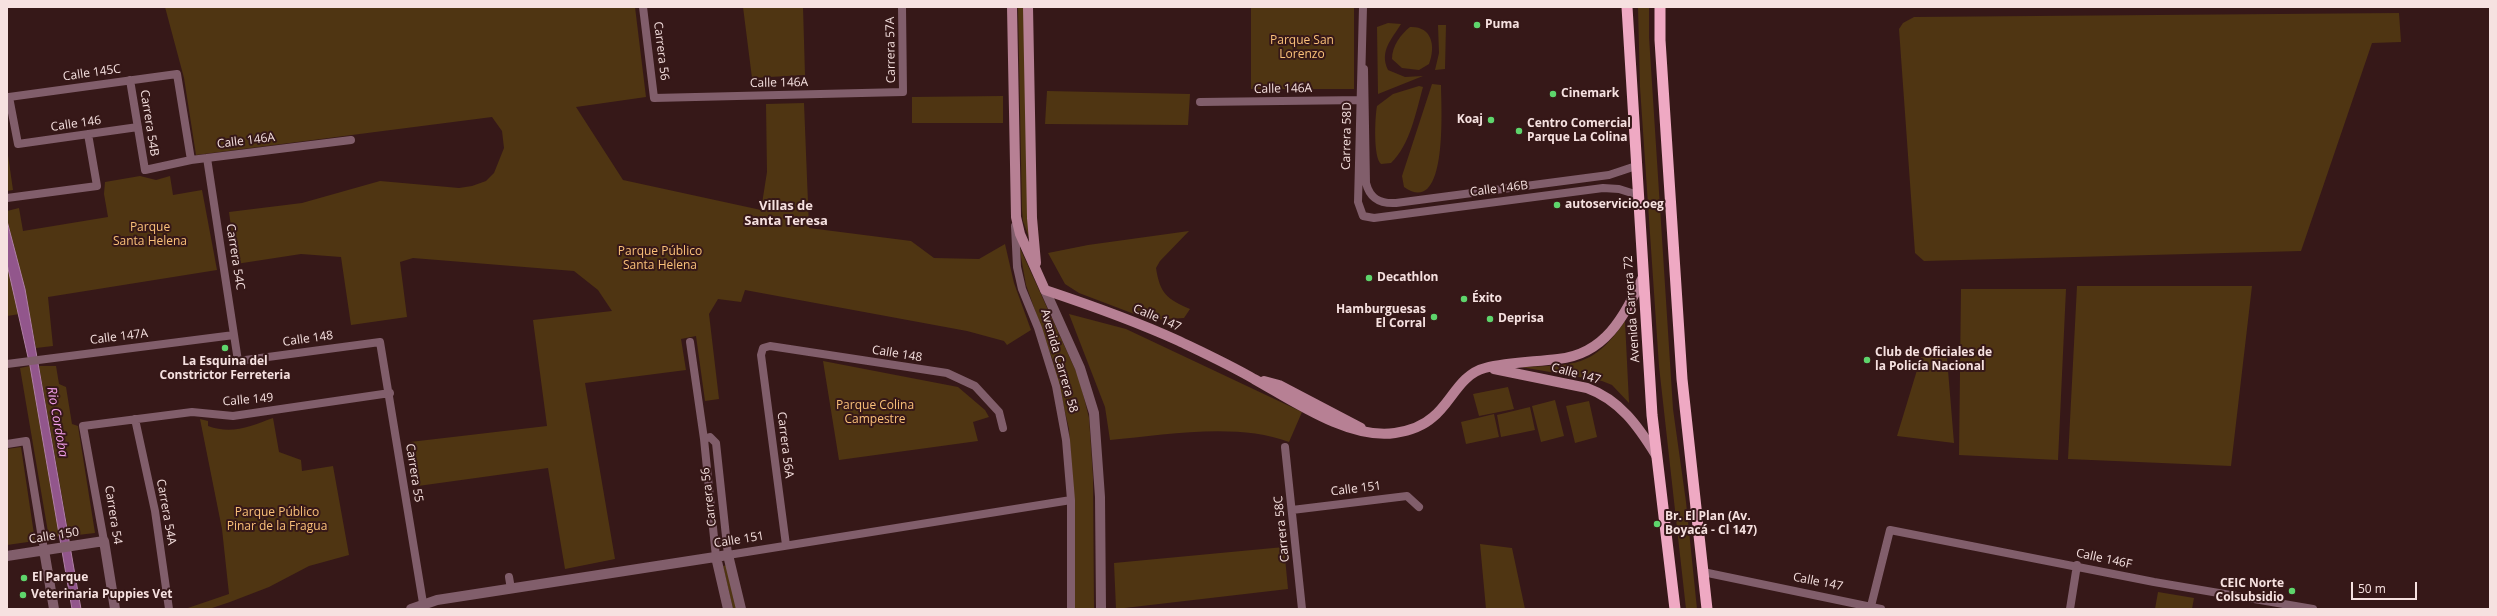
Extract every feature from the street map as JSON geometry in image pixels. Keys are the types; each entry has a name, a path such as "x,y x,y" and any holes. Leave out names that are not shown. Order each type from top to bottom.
{"highway":[{"name":"Avenida Carrera 72","path":"1627,7 1652,415 1675,609"},
{"path":"1660,7 1660,40 1682,379 1707,609"}],"main road":[{"name":"Avenida Carrera 58","path":"1012,7 1016,218 1045,290"},
{"name":"Avenida Carrera 58","path":"1028,7 1032,218 1037,271"},
{"name":"Calle 147","path":"1045,290 1142,325 1254,379 1346,427 1369,433 1396,433 1423,424 1442,408 1466,379 1486,367 1558,359 1591,350 1611,333 1627,309 1643,277"},
{"name":"Calle 147","path":"1486,367 1587,388 1601,393 1625,412 1657,455"},
{"name":"Calle 147","path":"1254,379 1278,385 1316,400 1369,433"},
{"path":"1304,406 1316,400"}],"street":[{"name":"Carrera 56","path":"643,7 654,98"},
{"name":"Carrera 57A","path":"902,7 903,92"},
{"name":"Carrera 58D","path":"1363,7 1363,100 1366,183 1375,199"},
{"name":"Calle 145C","path":"18,144 9,97 177,74 191,160"},
{"name":"Carrera 54B","path":"130,80 145,170"},
{"name":"Calle 146A","path":"654,98 903,92"},
{"name":"Calle 146A","path":"1200,102 1363,100"},
{"name":"Carrera 58D","path":"1363,100 1358,202 1363,216"},
{"name":"Calle 146","path":"18,144 138,127"},
{"path":"7,198 97,186 88,134"},
{"name":"Calle 146A","path":"145,170 191,160 351,140"},
{"name":"Carrera 54C","path":"207,158 238,361"},
{"name":"Calle 146B","path":"1375,199 1380,203 1396,203 1615,174 1636,166"},
{"path":"1579,179 1581,191"},
{"name":"Calle 146B","path":"1363,216 1374,218 1581,191 1612,189 1638,195"},
{"name":"Avenida Carrera 58","path":"1016,218 1016,267 1022,289 1038,328 1056,386 1066,440 1071,500 1071,609"},
{"name":"Avenida Carrera 58","path":"1045,290 1080,368 1094,414 1100,491 1101,609"},
{"name":"Calle 147A","path":"7,364 234,335"},
{"name":"Calle 148","path":"238,361 380,342"},
{"name":"Carrera 55","path":"380,342 390,393 423,607"},
{"name":"Carrera 56","path":"690,342 704,439 716,557 728,609"},
{"name":"Calle 148","path":"763,348 770,346 947,373 975,386 999,412 1004,428"},
{"name":"Carrera 56A","path":"763,348 761,355 786,545"},
{"name":"Calle 149","path":"83,426 192,412 233,416 390,393"},
{"name":"Carrera 54A","path":"135,419 155,511 169,609"},
{"name":"Carrera 54","path":"83,426 115,609"},
{"name":"Carrera 56","path":"704,439 710,437 716,443 728,555 741,609"},
{"path":"7,444 26,441 48,550 54,609"},
{"name":"Carrera 58C","path":"1285,447 1302,609"},
{"name":"Calle 151","path":"1292,510 1407,496 1420,507"},
{"name":"Calle 151","path":"411,609 511,589 1071,500"},
{"name":"Calle 146F","path":"1871,606 1890,530 2077,565 2154,582 2313,609"},
{"name":"Calle 150","path":"7,556 104,541"},
{"path":"2070,609 2077,565"},
{"name":"Calle 147","path":"1702,572 1881,609"},
{"path":"509,577 511,589"}],"green space":[{"name":"Parque Público Santa Helena","path":"165,7 635,7 646,97 576,107 623,180 761,210 767,172 766,104 804,103 809,228 911,241 934,258 979,259 1005,244 1014,283 1031,330 1007,345 1004,341 967,331 745,290 741,302 718,299 709,314 719,399 705,401 696,336 681,339 686,370 585,383 615,559 565,569 548,468 418,486 410,442 547,426 533,320 612,311 598,290 574,271 413,258 400,262 407,317 351,325 341,257 301,254 236,264 229,212 302,203 380,181 459,188 472,186 486,181 494,173 504,148 502,131 492,117 196,155 184,78"},
{"path":"743,7 803,7 805,75 752,78"},
{"path":"1018,7 1024,7 1031,243 1023,221 1022,210"},
{"name":"Parque San Lorenzo","path":"1251,7 1354,7 1354,89 1251,89"},
{"path":"1638,7 1649,7 1649,37 1673,409 1686,502 1697,609 1686,609 1659,366 1640,87"},
{"path":"2399,13 2401,42 2372,43 2301,251 1924,261 1915,253 1899,29 1903,23 1914,17"},
{"path":"1388,23 1401,24 1386,51 1385,57 1388,70 1405,77 1423,76 1378,94 1377,27"},
{"path":"1438,25 1446,25 1445,69 1435,70 1439,53"},
{"path":"1410,27 1423,30 1428,34 1432,44 1429,64 1419,70 1402,68 1392,59 1392,54 1398,41 1403,33"},
{"path":"1432,84 1441,85 1442,113 1439,155 1435,174 1429,187 1419,193 1404,187 1402,176"},
{"path":"1419,86 1423,87 1408,138 1398,156 1391,163 1381,164 1378,160 1376,145 1375,127 1377,106 1393,94"},
{"path":"1047,91 1190,94 1188,125 1045,124"},
{"path":"1003,96 1003,123 912,123 912,97"},
{"path":"7,148 13,190 7,191"},
{"name":"Parque Santa Helena","path":"140,176 156,180 170,176 173,195 202,190 217,270 48,297 53,346 36,348 25,289 7,221 7,211 19,208 23,231 108,217 104,194 105,182"},
{"path":"1189,231 1160,261 1156,268 1162,290 1170,298 1190,309 1184,318 1150,320 1079,293 1065,284 1048,253 1088,245"},
{"path":"1019,246 1079,378 1089,418 1093,477 1094,609 1075,609 1073,496 1069,429 1053,361 1026,285"},
{"path":"7,264 20,314 7,316"},
{"path":"2077,286 2252,286 2231,466 2068,459"},
{"path":"1961,289 2066,289 2058,460 1959,455"},
{"path":"1069,314 1126,329 1302,412 1289,442 1269,436 1224,431 1177,433 1110,440 1105,407"},
{"path":"1625,321 1629,403 1612,385 1602,381 1521,367 1555,366 1581,361 1592,356 1603,348"},
{"path":"1921,357 1947,358 1954,443 1897,436"},
{"name":"Parque Colina Campestre","path":"823,361 958,387 985,410 989,417 973,422 978,441 839,460"},
{"path":"30,366 60,536 49,538 20,368"},
{"path":"39,366 56,366 59,384 66,387 72,424 78,426 95,533 69,536"},
{"path":"1508,387 1514,409 1479,416 1473,394"},
{"path":"1555,400 1564,436 1541,442 1532,406"},
{"path":"1589,401 1597,437 1575,443 1566,406"},
{"path":"1530,407 1535,430 1501,437 1497,415"},
{"path":"1494,414 1499,437 1466,444 1461,422"},
{"name":"Parque Público Pinar de la Fragua","path":"273,418 279,452 301,460 302,471 333,466 349,555 309,566 269,587 209,609 185,609 229,594 222,529 200,419 208,421 208,426 217,429 233,430"},
{"path":"21,447 35,541 7,545 7,449"},
{"path":"1480,544 1512,548 1525,609 1486,609"},
{"path":"1284,547 1288,589 1116,609 1114,563"},
{"path":"727,565 738,609 733,609 723,566"},
{"path":"2158,592 2194,598 2192,609 2155,609"}],"shaded area":[{"path":"7,221 25,289 81,609 72,609 30,366 7,264"}],"place":[{"name":"Puma","path":"1477,25"},
{"name":"Cinemark","path":"1553,94"},
{"name":"Koaj","path":"1491,120"},
{"name":"Centro Comercial Parque La Colina","path":"1519,131"},
{"name":"autoservicio.oeg","path":"1557,205"},
{"name":"Decathlon","path":"1369,278"},
{"name":"Éxito","path":"1464,299"},
{"name":"Hamburguesas El Corral","path":"1434,317"},
{"name":"Deprisa","path":"1490,319"},
{"name":"La Esquina del Constrictor Ferreteria","path":"225,348"},
{"name":"Club de Oficiales de la Policía Nacional","path":"1867,360"},
{"name":"Br. El Plan (Av. Boyacá - Cl 147)","path":"1657,524"},
{"name":"El Parque","path":"24,578"},
{"name":"CEIC Norte Colsubsidio","path":"2292,591"},
{"name":"Veterinaria Puppies Vet","path":"23,595"}],"district":[{"name":"Villas de Santa Teresa","path":"786,214"}],"water label":[{"name":"Rio Cordoba","path":"57,422"}]}
